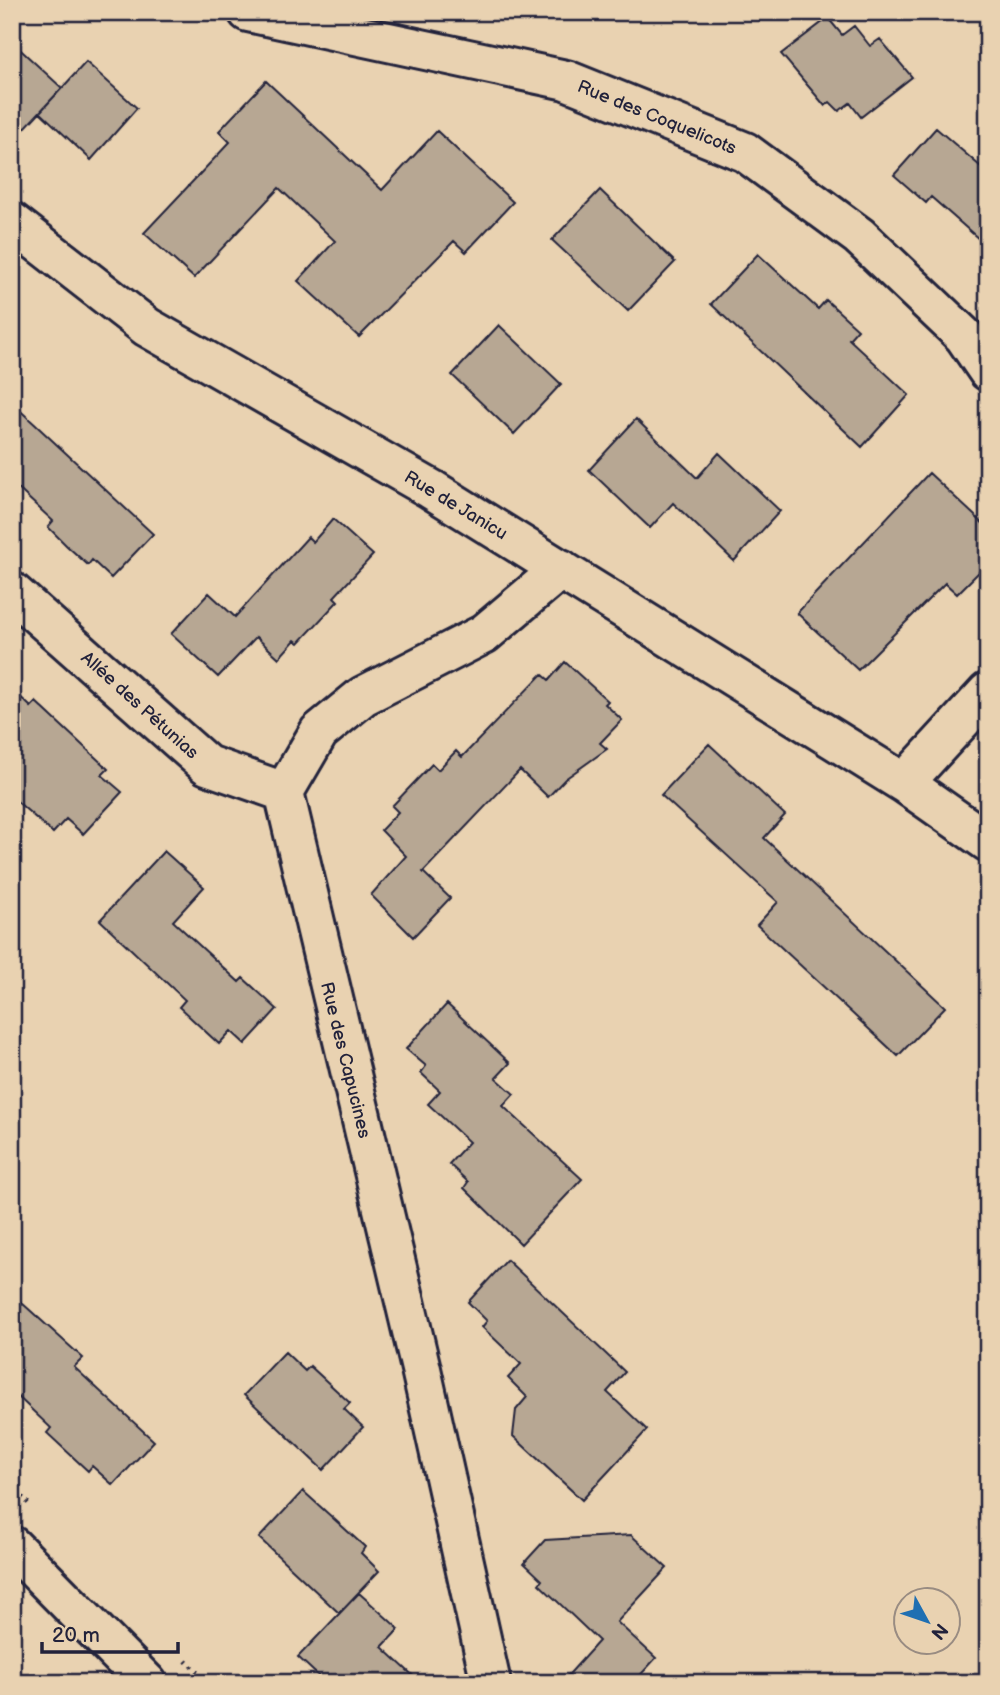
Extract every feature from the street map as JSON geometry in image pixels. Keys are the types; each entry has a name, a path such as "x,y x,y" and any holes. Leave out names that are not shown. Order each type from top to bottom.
{"street":[{"name":"Rue des Coquelicots","path":"248,12 566,79 745,152 859,236 964,336 988,371"},
{"name":"Rue de Janicu","path":"12,222 147,327 431,489 904,783 988,842"},
{"path":"284,792 319,732 363,696 484,634 561,569"},
{"name":"Allée des Pétunias","path":"12,592 207,765 284,792"},
{"path":"904,783 988,692"},
{"name":"Rue des Capucines","path":"284,792 421,1369 491,1683"},
{"path":"12,1546 147,1683"}],"building":[{"path":"828,18 842,35 854,26 870,46 880,39 912,77 861,117 850,103 839,111 830,102 825,106 781,54"},
{"path":"12,42 62,88 12,142"},
{"path":"86,62 137,108 91,160 40,112"},
{"path":"266,81 382,190 437,131 513,202 466,252 454,241 359,337 298,281 335,241 279,188 194,278 144,233 230,142 219,131"},
{"path":"936,128 988,173 988,247 931,197 926,203 894,175"},
{"path":"600,190 675,262 628,311 552,240"},
{"path":"758,254 818,309 826,300 858,329 849,339 909,395 862,447 711,304"},
{"path":"499,325 561,384 514,434 452,375"},
{"path":"12,403 153,534 111,578 92,560 88,565 67,546 48,527 53,521 12,483"},
{"path":"636,419 697,478 719,453 780,511 734,561 673,503 650,528 589,470"},
{"path":"929,473 988,528 988,563 957,594 945,583 858,670 797,613"},
{"path":"333,519 373,555 334,597 338,601 299,643 295,640 279,658 256,637 218,677 171,634 209,593 235,617 308,537 313,542"},
{"path":"565,662 608,701 605,704 622,720 600,743 607,749 565,779 548,797 520,770 423,872 450,898 413,937 371,895 406,856 381,830 398,812 392,806 432,764 438,770 456,751 462,757 542,674 549,680"},
{"path":"12,689 31,707 36,702 108,769 102,775 122,792 83,834 66,819 53,833 12,797"},
{"path":"709,744 785,815 764,838 945,1007 898,1056 757,925 778,902 661,795"},
{"path":"164,851 204,887 173,921 239,982 243,978 277,1009 245,1044 231,1031 219,1044 179,1007 185,1000 100,920"},
{"path":"447,1004 510,1063 496,1078 514,1094 503,1106 582,1179 521,1244 464,1188 468,1182 449,1164 469,1142 428,1104 440,1091 421,1073 426,1066 406,1049"},
{"path":"507,1260 625,1372 607,1392 647,1430 582,1500 513,1436 516,1410 527,1397 508,1378 521,1364 482,1327 487,1321 468,1302"},
{"path":"12,1294 83,1358 74,1367 154,1441 113,1485 92,1466 88,1471 47,1433 51,1428 12,1391"},
{"path":"285,1352 305,1371 310,1366 350,1403 344,1409 363,1427 323,1470 244,1395"},
{"path":"303,1491 365,1547 361,1553 379,1571 339,1613 259,1538"},
{"path":"631,1535 667,1568 617,1622 656,1658 633,1683 561,1683 599,1641 539,1584 542,1580 524,1563 545,1540"},
{"path":"359,1593 399,1629 382,1647 421,1683 326,1683 298,1657"}]}
